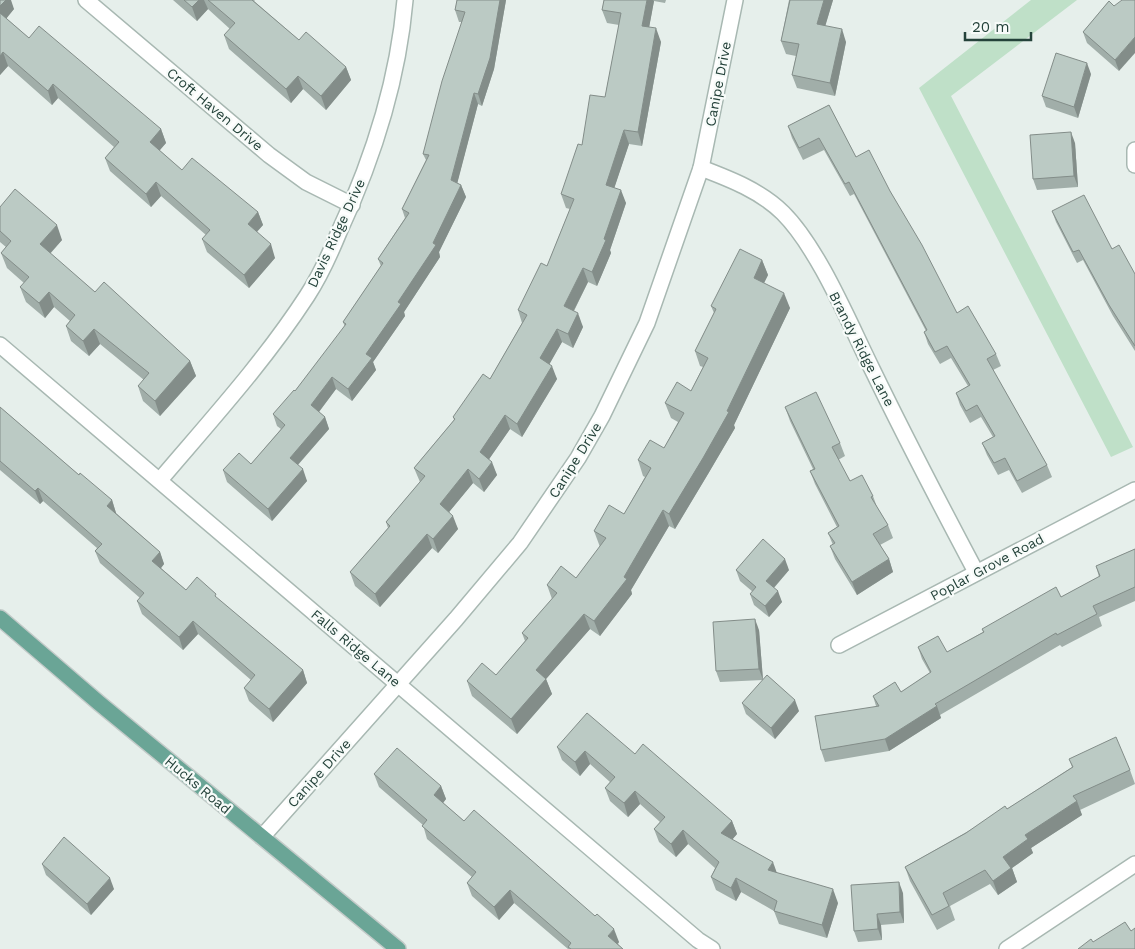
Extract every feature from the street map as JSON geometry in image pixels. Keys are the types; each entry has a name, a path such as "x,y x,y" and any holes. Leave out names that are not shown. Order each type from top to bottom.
{"main road":[{"name":"Hucks Road","path":"0,618 398,949"}],"street":[{"name":"Croft Haven Drive","path":"86,0 269,155 306,182 352,204"},
{"name":"Davis Ridge Drive","path":"160,480 262,360 308,295 352,204 370,158 386,107 405,0"},
{"name":"Canipe Drive","path":"262,837 520,543 578,458 624,375 647,323 701,168 735,0"},
{"path":"1135,150 1135,165"},
{"name":"Brandy Ridge Lane","path":"701,168 732,180 759,195 783,213 814,254 911,450 976,572"},
{"name":"Falls Ridge Lane","path":"0,345 611,868 698,940 712,949"},
{"name":"Poplar Grove Road","path":"839,645 1135,490"},
{"path":"1007,949 1135,864"}],"green space":[{"path":"1031,0 1077,0 951,96 1133,447 1111,457 919,88"}],"building":[{"path":"0,0 6,0 0,6"},
{"path":"184,0 199,0 192,7"},
{"path":"208,0 252,0 299,40 306,32 346,67 321,96 298,76 286,89 224,35 235,23"},
{"path":"457,0 500,0 490,58 478,94 474,93 451,180 461,185 433,243 436,245 398,302 401,304 366,354 372,358 348,389 332,377 311,405 325,417 290,458 303,469 268,509 223,470 239,453 251,464 285,425 273,414 295,391 346,324 343,322 383,263 378,259 409,213 402,209 429,155 423,154 442,81 465,12 455,10"},
{"path":"604,0 647,0 642,26 656,28 638,132 624,130 606,185 621,190 604,239 606,240 592,272 583,268 564,306 578,313 568,334 557,329 540,358 552,366 517,424 505,415 480,452 492,462 479,479 468,469 440,504 453,516 433,539 427,534 375,594 350,572 390,526 386,522 425,476 414,468 455,419 453,417 483,374 490,379 527,315 518,310 541,263 547,266 574,199 561,194 578,144 582,145 590,95 605,97 621,13 602,10"},
{"path":"790,0 824,0 817,24 842,29 830,83 792,75 799,44 781,41"},
{"path":"1122,0 1135,0 1135,37 1115,60 1083,32 1109,1 1114,6"},
{"path":"0,13 29,38 39,26 161,129 150,142 182,170 192,158 258,212 248,224 271,244 244,275 202,239 210,230 156,182 146,194 105,158 119,142 53,84 48,91 3,52 0,56"},
{"path":"1056,53 1087,63 1074,107 1042,96"},
{"path":"829,105 856,157 869,150 890,191 922,245 957,313 968,306 996,354 987,359 1047,465 1017,481 1005,458 994,463 982,443 995,436 977,405 966,411 956,393 970,385 947,346 935,352 924,332 927,330 849,182 845,184 819,138 799,148 788,126"},
{"path":"1071,132 1074,176 1033,179 1030,135"},
{"path":"15,189 57,225 40,244 95,292 104,282 190,361 155,401 138,386 149,373 94,329 83,341 66,326 75,315 49,292 39,303 20,287 29,277 1,253 11,241 0,231 0,207"},
{"path":"1084,195 1112,249 1119,245 1135,274 1135,346 1109,305 1079,250 1073,252 1052,211"},
{"path":"740,249 762,260 754,278 784,293 727,411 729,412 669,514 663,510 624,577 627,579 594,621 584,614 536,670 546,679 511,719 467,681 482,663 496,675 528,638 522,633 557,593 547,585 561,566 576,578 606,538 594,531 609,505 624,514 651,468 638,460 650,440 664,448 684,413 665,403 677,382 691,391 708,358 695,351 716,309 711,306"},
{"path":"816,392 840,443 832,447 850,481 862,475 873,496 871,497 888,525 873,534 889,559 852,582 830,546 835,543 828,533 839,526 810,471 815,469 785,407"},
{"path":"0,407 79,475 80,473 112,500 107,506 160,552 152,561 186,590 197,577 216,594 215,596 303,670 269,709 244,688 255,675 193,621 179,637 137,601 144,593 95,551 102,544 38,488 35,491 0,461"},
{"path":"763,539 785,559 766,581 778,591 765,606 750,594 756,587 736,570"},
{"path":"1135,549 1135,587 1093,606 1097,614 1057,635 1056,633 935,704 937,706 885,739 821,750 815,716 879,706 873,696 895,682 901,692 931,672 918,647 938,636 947,652 984,632 982,629 1056,587 1061,597 1100,576 1096,566"},
{"path":"755,619 759,669 716,671 713,622"},
{"path":"767,675 795,700 771,728 742,703"},
{"path":"587,713 635,754 643,744 732,821 721,833 773,862 768,870 833,889 822,925 774,911 777,901 736,878 731,888 711,877 719,862 683,830 671,844 654,829 665,817 635,791 624,803 605,788 615,777 585,751 575,762 557,747"},
{"path":"1116,737 1130,770 1073,796 1077,801 1025,835 1028,839 1003,857 1011,868 993,881 985,870 943,893 949,906 932,915 905,867 966,833 1005,806 1007,809 1073,767 1069,759"},
{"path":"397,748 441,786 434,795 464,821 474,810 595,916 597,914 614,929 608,936 623,949 571,949 568,947 571,943 510,890 494,907 467,883 476,872 422,826 427,820 374,774"},
{"path":"64,837 110,878 87,904 42,864"},
{"path":"899,882 900,912 877,914 878,929 854,931 851,885"},
{"path":"1125,922 1131,931 1135,928 1135,949 1078,949 1091,939 1093,942"}]}
